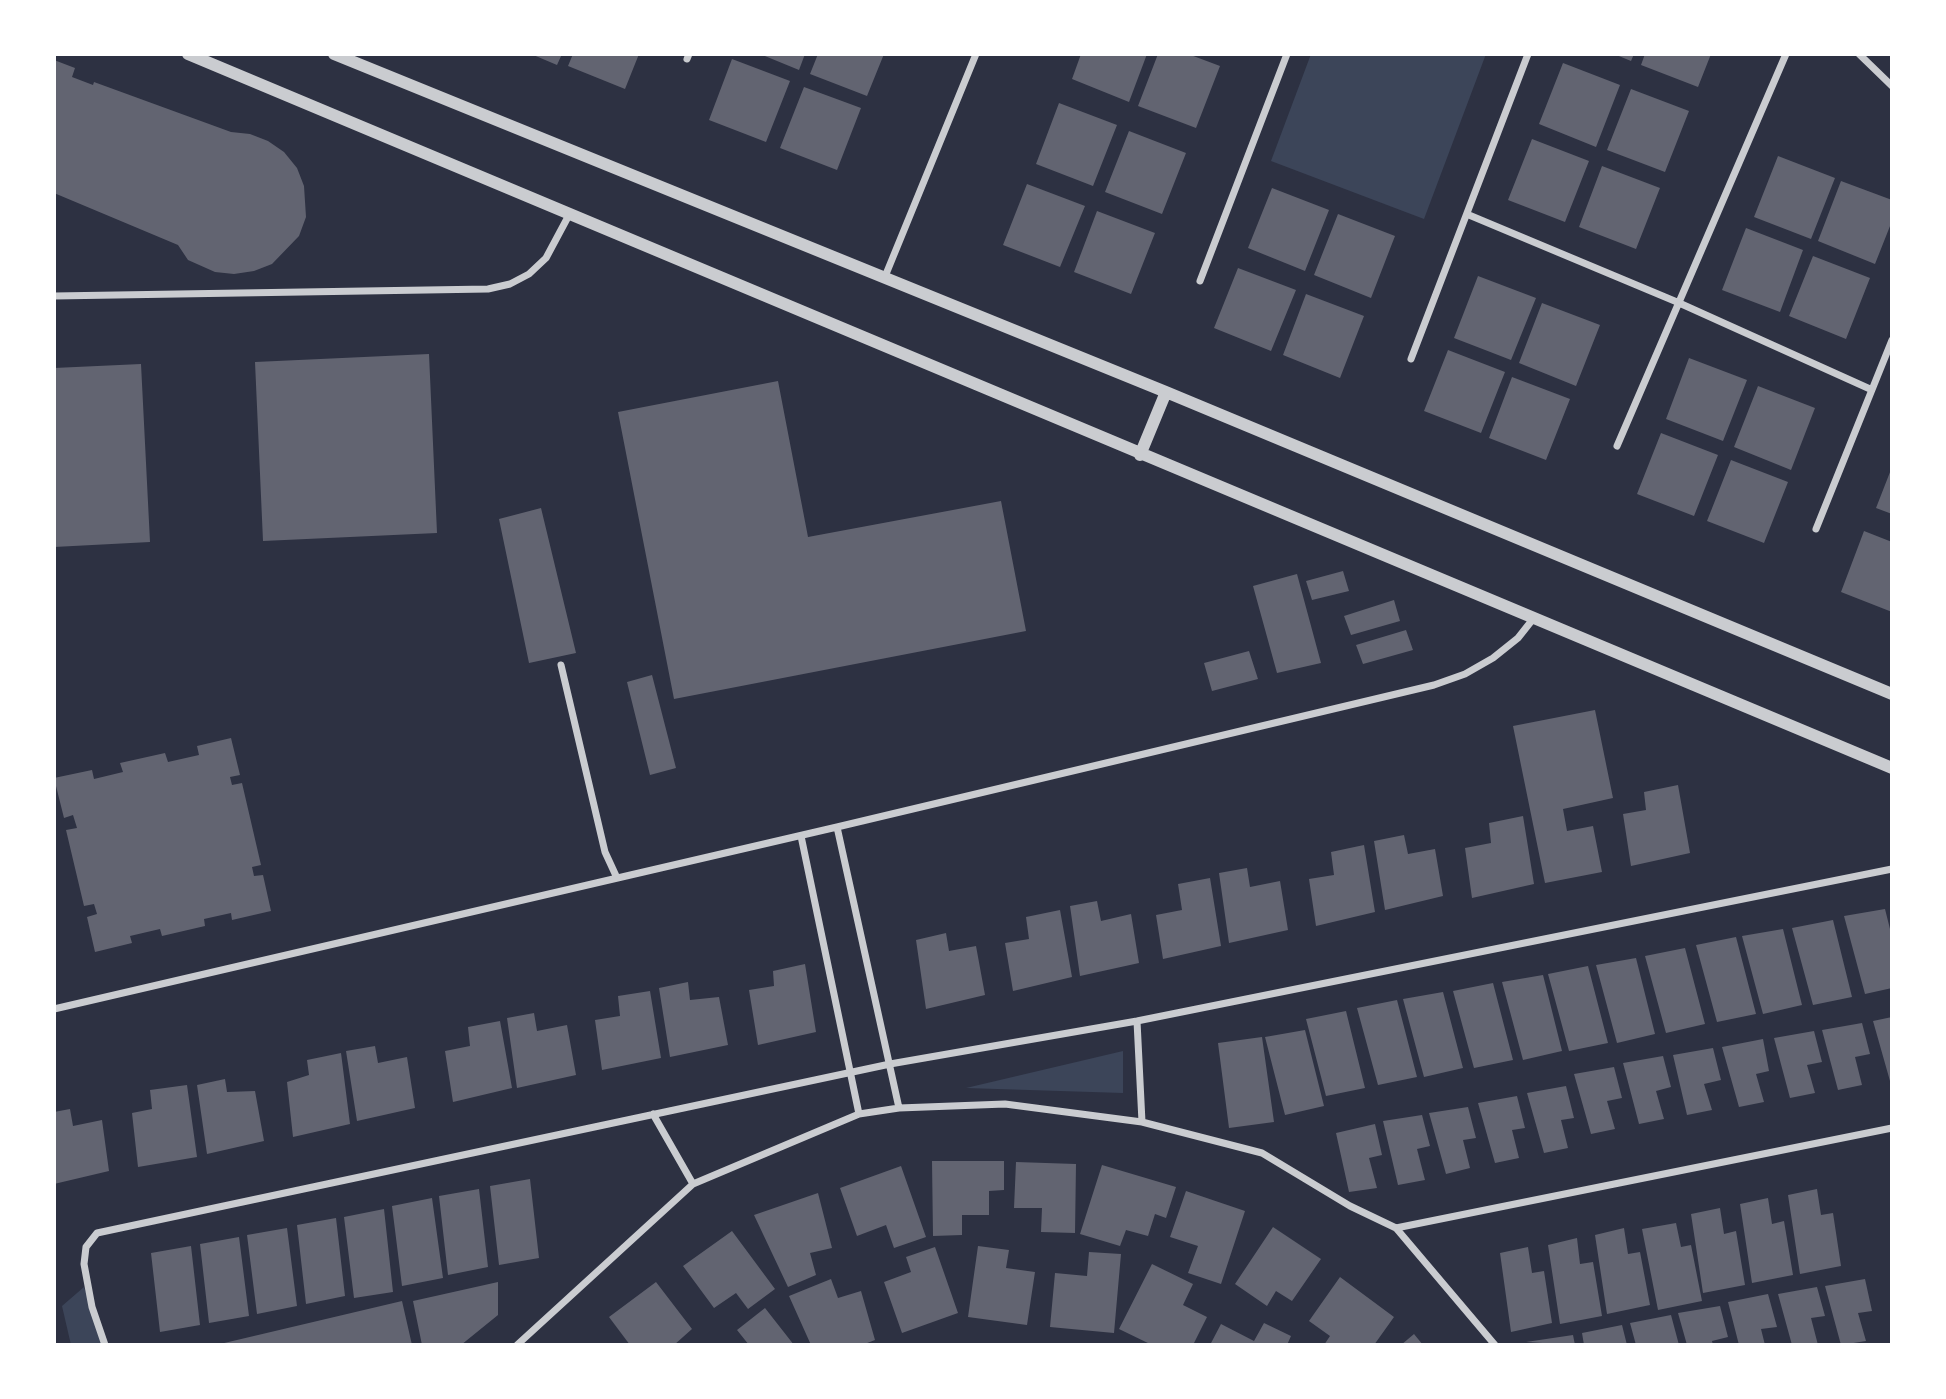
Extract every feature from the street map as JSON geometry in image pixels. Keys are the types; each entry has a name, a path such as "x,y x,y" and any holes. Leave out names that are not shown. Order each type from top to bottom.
{"street":[{"path":"188,54 1892,768"},
{"path":"334,54 1166,392 1892,694"},
{"path":"884,279 975,54"},
{"path":"1200,281 1287,54"},
{"path":"1411,359 1469,215 1528,54"},
{"path":"1617,446 1786,54"},
{"path":"1859,54 1892,86"},
{"path":"54,296 488,289 510,284 530,274 546,258 569,215"},
{"path":"1469,215 1677,302 1870,389"},
{"path":"1816,529 1870,389 1892,340"},
{"path":"1140,455 1166,392"},
{"path":"54,1009 1434,685 1465,674 1493,658 1518,638 1533,619"},
{"path":"561,665 605,852 617,878"},
{"path":"837,827 900,1108"},
{"path":"800,836 859,1114"},
{"path":"105,1345 92,1307 84,1264 86,1247 97,1233 850,1072 1137,1021 1892,869"},
{"path":"1137,1021 1142,1122"},
{"path":"517,1345 693,1184 859,1114 900,1108 1005,1104 1142,1122 1262,1153 1350,1206 1396,1228 1495,1345"},
{"path":"653,1114 693,1184"},
{"path":"1396,1228 1892,1128"}],"shaded area":[{"path":"1311,54 1486,54 1424,219 1271,161"},
{"path":"1123,1051 1123,1093 966,1088"},
{"path":"84,1287 105,1345 71,1345 62,1306"}],"building":[{"path":"531,54 562,54 557,65"},
{"path":"573,54 639,54 625,89 568,66"},
{"path":"760,54 805,54 799,70"},
{"path":"818,54 884,54 867,96 810,74"},
{"path":"1081,54 1147,54 1129,102 1072,79"},
{"path":"1158,54 1188,54 1220,66 1196,128 1138,106"},
{"path":"1614,54 1634,54 1631,61"},
{"path":"1645,54 1711,54 1698,87 1641,65"},
{"path":"732,59 790,81 766,142 709,120"},
{"path":"54,60 75,68 72,77 93,85 94,82 231,132 250,134 268,141 284,152 297,168 304,186 306,217 299,236 272,264 254,271 234,274 215,272 188,260 178,245 54,193"},
{"path":"1563,63 1620,85 1596,147 1539,124"},
{"path":"804,87 861,108 837,170 780,148"},
{"path":"1631,89 1689,111 1665,172 1607,150"},
{"path":"1059,103 1117,125 1093,186 1036,164"},
{"path":"1129,131 1186,153 1162,214 1105,192"},
{"path":"1532,139 1589,161 1565,222 1508,200"},
{"path":"1778,156 1835,178 1811,239 1754,217"},
{"path":"1602,166 1660,188 1636,249 1579,227"},
{"path":"1841,181 1892,200 1892,221 1875,264 1818,241"},
{"path":"1027,184 1085,206 1060,267 1003,245"},
{"path":"1272,188 1329,210 1305,271 1248,248"},
{"path":"1097,211 1155,233 1131,294 1074,272"},
{"path":"1338,214 1395,236 1371,298 1314,275"},
{"path":"1746,228 1803,250 1780,312 1722,290"},
{"path":"1813,256 1870,278 1846,339 1789,316"},
{"path":"1238,268 1296,290 1271,351 1214,328"},
{"path":"1478,276 1536,298 1511,360 1454,338"},
{"path":"1306,294 1364,316 1340,378 1283,355"},
{"path":"1542,303 1600,325 1576,386 1519,363"},
{"path":"1448,350 1505,372 1481,433 1424,411"},
{"path":"429,354 437,533 263,541 255,362"},
{"path":"1689,358 1747,380 1723,441 1666,419"},
{"path":"141,364 150,542 54,547 54,368"},
{"path":"1512,377 1570,399 1546,460 1489,438"},
{"path":"778,381 808,537 1001,501 1026,631 674,699 618,412"},
{"path":"1758,386 1815,408 1791,470 1734,447"},
{"path":"1661,433 1718,455 1694,516 1637,494"},
{"path":"1731,460 1788,482 1764,543 1707,521"},
{"path":"1892,467 1892,514 1876,508"},
{"path":"541,508 576,653 529,663 499,519"},
{"path":"1864,531 1892,542 1892,612 1841,592"},
{"path":"1343,571 1349,591 1312,600 1306,581"},
{"path":"1297,574 1321,663 1277,673 1253,586"},
{"path":"1394,600 1400,621 1351,635 1344,616"},
{"path":"1406,630 1413,650 1363,664 1356,645"},
{"path":"1249,651 1258,679 1212,691 1204,663"},
{"path":"652,675 676,768 650,775 627,682"},
{"path":"1595,710 1613,798 1563,809 1567,831 1593,826 1602,872 1545,883 1513,726"},
{"path":"231,738 240,775 230,777 232,785 242,783 261,865 252,867 254,876 263,875 271,911 232,920 231,913 204,919 205,926 162,936 160,929 130,936 132,943 95,952 87,917 97,914 94,904 84,906 66,830 77,828 73,815 64,818 54,778 92,770 94,779 123,772 120,763 165,753 168,762 199,755 197,746"},
{"path":"1678,785 1690,853 1631,866 1623,814 1646,810 1644,792"},
{"path":"1523,816 1534,884 1472,898 1465,848 1491,843 1489,823"},
{"path":"1404,835 1408,854 1435,849 1443,896 1385,910 1374,841"},
{"path":"1364,845 1375,912 1316,926 1309,879 1334,875 1331,852"},
{"path":"1247,868 1250,887 1280,881 1288,930 1229,943 1219,873"},
{"path":"1210,878 1221,946 1163,959 1156,915 1182,910 1178,884"},
{"path":"1097,901 1101,921 1131,914 1139,963 1080,976 1070,906"},
{"path":"1885,909 1892,937 1892,988 1865,994 1844,916"},
{"path":"1060,910 1072,977 1013,991 1005,943 1029,939 1026,917"},
{"path":"1833,920 1852,997 1813,1005 1792,928"},
{"path":"1783,929 1802,1005 1763,1014 1742,936"},
{"path":"946,933 949,951 976,946 985,995 926,1009 916,940"},
{"path":"1736,937 1756,1014 1717,1022 1696,945"},
{"path":"1685,948 1705,1024 1666,1033 1645,956"},
{"path":"1636,958 1655,1034 1617,1043 1596,965"},
{"path":"805,964 816,1032 758,1045 749,990 774,986 773,971"},
{"path":"1588,966 1608,1043 1569,1051 1548,974"},
{"path":"1543,975 1562,1051 1523,1060 1502,982"},
{"path":"688,982 690,1000 719,997 728,1045 670,1057 659,988"},
{"path":"1493,983 1513,1060 1474,1068 1453,991"},
{"path":"650,991 661,1058 602,1070 595,1020 620,1016 618,996"},
{"path":"1443,992 1463,1068 1424,1077 1403,999"},
{"path":"1397,1000 1417,1077 1378,1085 1357,1008"},
{"path":"1346,1011 1365,1088 1326,1096 1306,1019"},
{"path":"534,1013 537,1031 567,1025 576,1075 517,1088 507,1018"},
{"path":"1892,1017 1892,1080 1890,1081 1873,1021"},
{"path":"500,1021 512,1088 453,1102 445,1051 470,1046 468,1027"},
{"path":"1862,1023 1870,1054 1855,1057 1862,1085 1838,1090 1822,1030"},
{"path":"1305,1030 1324,1106 1285,1115 1265,1037"},
{"path":"1814,1031 1822,1062 1807,1065 1815,1093 1790,1098 1774,1038"},
{"path":"1262,1037 1274,1122 1229,1128 1218,1043"},
{"path":"1763,1039 1769,1071 1756,1074 1764,1102 1739,1107 1722,1047"},
{"path":"375,1046 378,1063 407,1057 415,1108 357,1121 346,1051"},
{"path":"1713,1048 1721,1080 1704,1084 1712,1110 1687,1115 1673,1055"},
{"path":"341,1053 350,1124 293,1137 287,1082 309,1075 307,1060"},
{"path":"1663,1056 1671,1087 1656,1091 1664,1119 1639,1124 1623,1063"},
{"path":"1614,1067 1622,1098 1607,1101 1615,1129 1591,1134 1574,1074"},
{"path":"225,1079 227,1092 255,1091 264,1141 207,1154 197,1085"},
{"path":"187,1085 197,1157 138,1167 132,1113 152,1109 150,1090"},
{"path":"1566,1086 1574,1118 1561,1120 1568,1148 1544,1153 1527,1093"},
{"path":"1517,1096 1525,1128 1512,1130 1519,1158 1495,1163 1478,1103"},
{"path":"1468,1107 1476,1138 1463,1140 1470,1168 1446,1174 1429,1113"},
{"path":"70,1109 73,1126 102,1120 109,1171 54,1184 54,1112"},
{"path":"1422,1115 1430,1146 1417,1149 1425,1180 1398,1185 1383,1121"},
{"path":"1375,1124 1382,1155 1369,1158 1377,1188 1349,1192 1336,1133"},
{"path":"932,1161 1004,1161 1004,1190 989,1191 989,1215 962,1215 962,1235 933,1236"},
{"path":"1016,1162 1076,1164 1075,1233 1041,1232 1042,1208 1014,1208"},
{"path":"1102,1165 1176,1187 1166,1218 1155,1214 1148,1236 1126,1230 1120,1246 1080,1234"},
{"path":"901,1166 926,1237 894,1248 886,1225 857,1236 840,1188"},
{"path":"530,1179 539,1258 499,1265 490,1186"},
{"path":"479,1189 488,1267 448,1275 439,1196"},
{"path":"1817,1189 1821,1215 1833,1213 1841,1266 1800,1274 1788,1195"},
{"path":"1186,1191 1245,1211 1221,1284 1188,1273 1198,1246 1170,1237"},
{"path":"818,1193 832,1248 810,1253 816,1275 788,1287 754,1215"},
{"path":"432,1198 443,1278 402,1286 392,1206"},
{"path":"1768,1198 1772,1224 1784,1221 1793,1275 1752,1283 1740,1204"},
{"path":"1720,1208 1724,1234 1736,1231 1745,1285 1703,1293 1691,1214"},
{"path":"384,1209 393,1292 354,1298 344,1217"},
{"path":"336,1218 345,1296 306,1304 297,1225"},
{"path":"1676,1223 1681,1247 1691,1245 1702,1301 1658,1310 1642,1229"},
{"path":"1273,1227 1321,1259 1292,1301 1276,1291 1267,1306 1235,1284"},
{"path":"287,1228 297,1306 257,1314 247,1235"},
{"path":"1624,1228 1628,1254 1640,1252 1650,1305 1607,1314 1595,1235"},
{"path":"732,1231 775,1289 748,1309 736,1293 714,1308 683,1266"},
{"path":"239,1237 249,1316 209,1323 200,1244"},
{"path":"1577,1238 1580,1264 1593,1262 1602,1316 1560,1324 1548,1245"},
{"path":"191,1246 200,1325 160,1332 151,1253"},
{"path":"978,1246 1009,1250 1006,1268 1035,1272 1027,1325 968,1317"},
{"path":"935,1247 958,1313 902,1333 884,1282 911,1272 906,1257"},
{"path":"1528,1247 1532,1273 1544,1271 1552,1323 1511,1332 1500,1253"},
{"path":"1089,1252 1121,1254 1114,1333 1050,1327 1055,1273 1087,1276"},
{"path":"1152,1264 1193,1284 1183,1305 1207,1317 1193,1345 1152,1345 1119,1329"},
{"path":"1340,1277 1394,1317 1374,1345 1324,1345 1330,1336 1309,1321"},
{"path":"831,1279 838,1298 861,1291 875,1340 862,1345 811,1345 789,1296"},
{"path":"1865,1279 1872,1311 1858,1313 1866,1341 1841,1345 1825,1286"},
{"path":"498,1282 498,1315 461,1345 422,1345 413,1301"},
{"path":"656,1282 692,1329 674,1345 630,1345 609,1317"},
{"path":"1817,1287 1825,1316 1811,1318 1818,1345 1792,1345 1778,1294"},
{"path":"1768,1294 1777,1327 1761,1329 1765,1345 1739,1345 1728,1302"},
{"path":"402,1301 412,1345 220,1345 220,1344"},
{"path":"1720,1306 1728,1337 1712,1341 1713,1345 1687,1345 1678,1313"},
{"path":"765,1308 794,1345 749,1345 737,1330"},
{"path":"1671,1315 1679,1345 1636,1345 1630,1323"},
{"path":"1264,1323 1291,1336 1287,1345 1210,1345 1221,1324 1254,1341"},
{"path":"1622,1325 1627,1345 1584,1345 1582,1333"},
{"path":"1414,1334 1423,1345 1401,1345"},
{"path":"1573,1335 1575,1345 1526,1342"}]}
